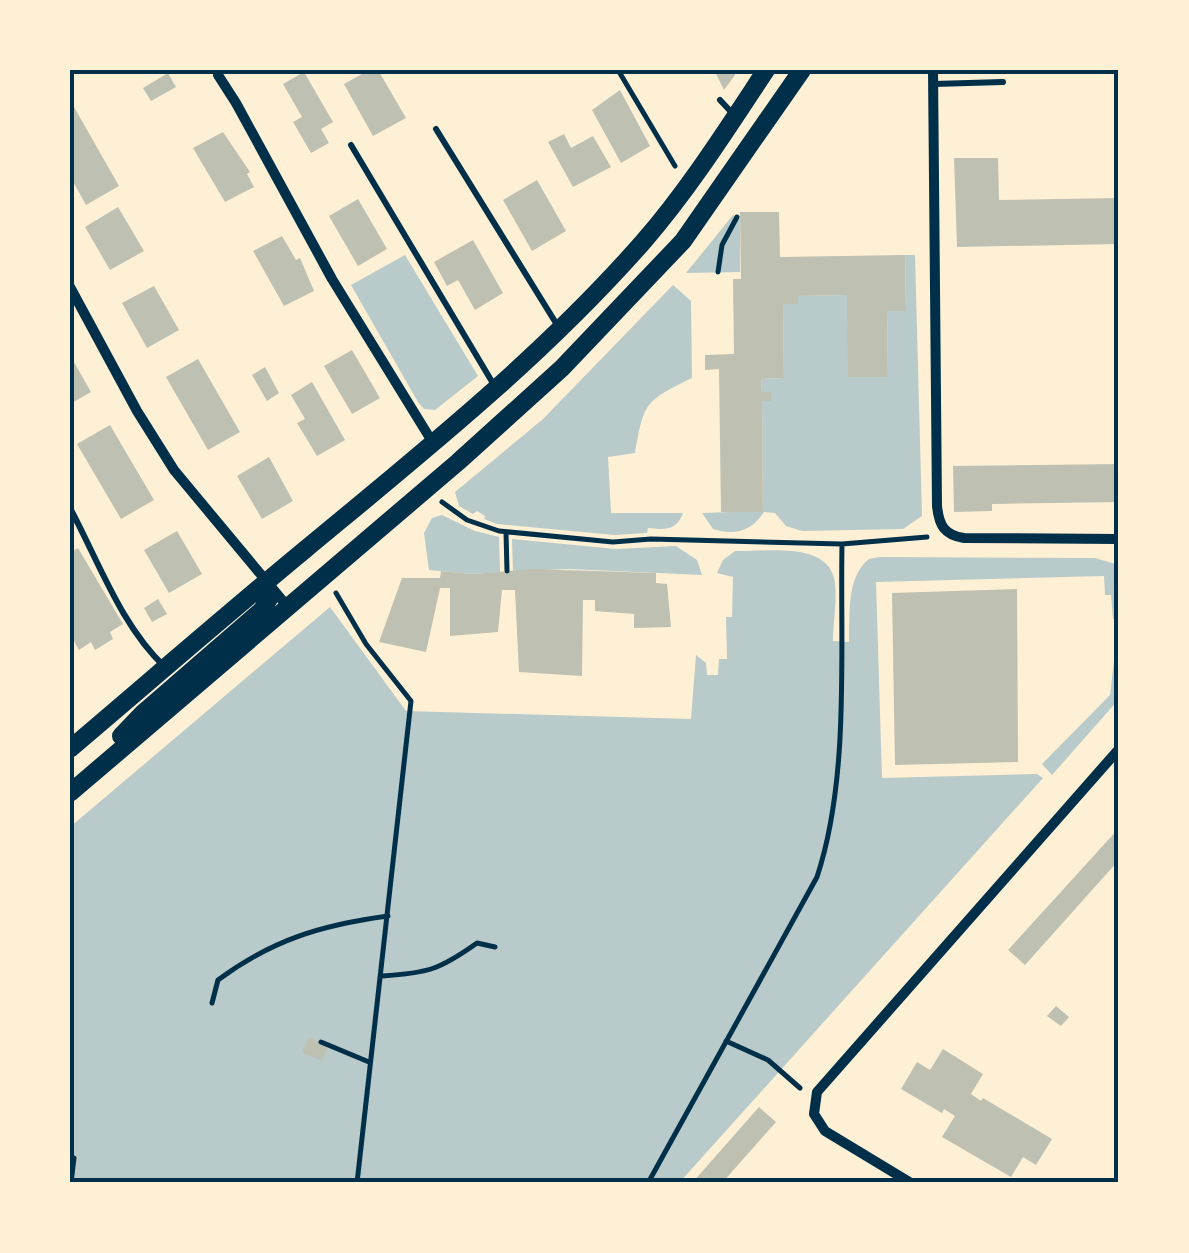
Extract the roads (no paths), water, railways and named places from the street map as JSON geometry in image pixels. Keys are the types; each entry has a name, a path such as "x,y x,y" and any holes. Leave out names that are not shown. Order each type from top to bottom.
{"street":[{"path":"70,749 434,444 560,329 644,241 690,183 766,70"},
{"path":"70,793 562,368 667,260 802,70"},
{"path":"932,70 937,506 942,528 952,536 964,538 1119,539"},
{"path":"218,75 332,280 434,444"},
{"path":"70,287 137,411 174,470 287,606"},
{"path":"98,769 118,739 143,713 262,610 270,597 266,582"},
{"path":"911,1183 825,1132 814,1114 820,1085 1119,749"}],"lane":[{"path":"933,84 1003,82"},
{"path":"720,100 735,116"},
{"path":"436,129 560,329"},
{"path":"351,145 497,389"},
{"path":"70,508 139,637 166,668"}]}
